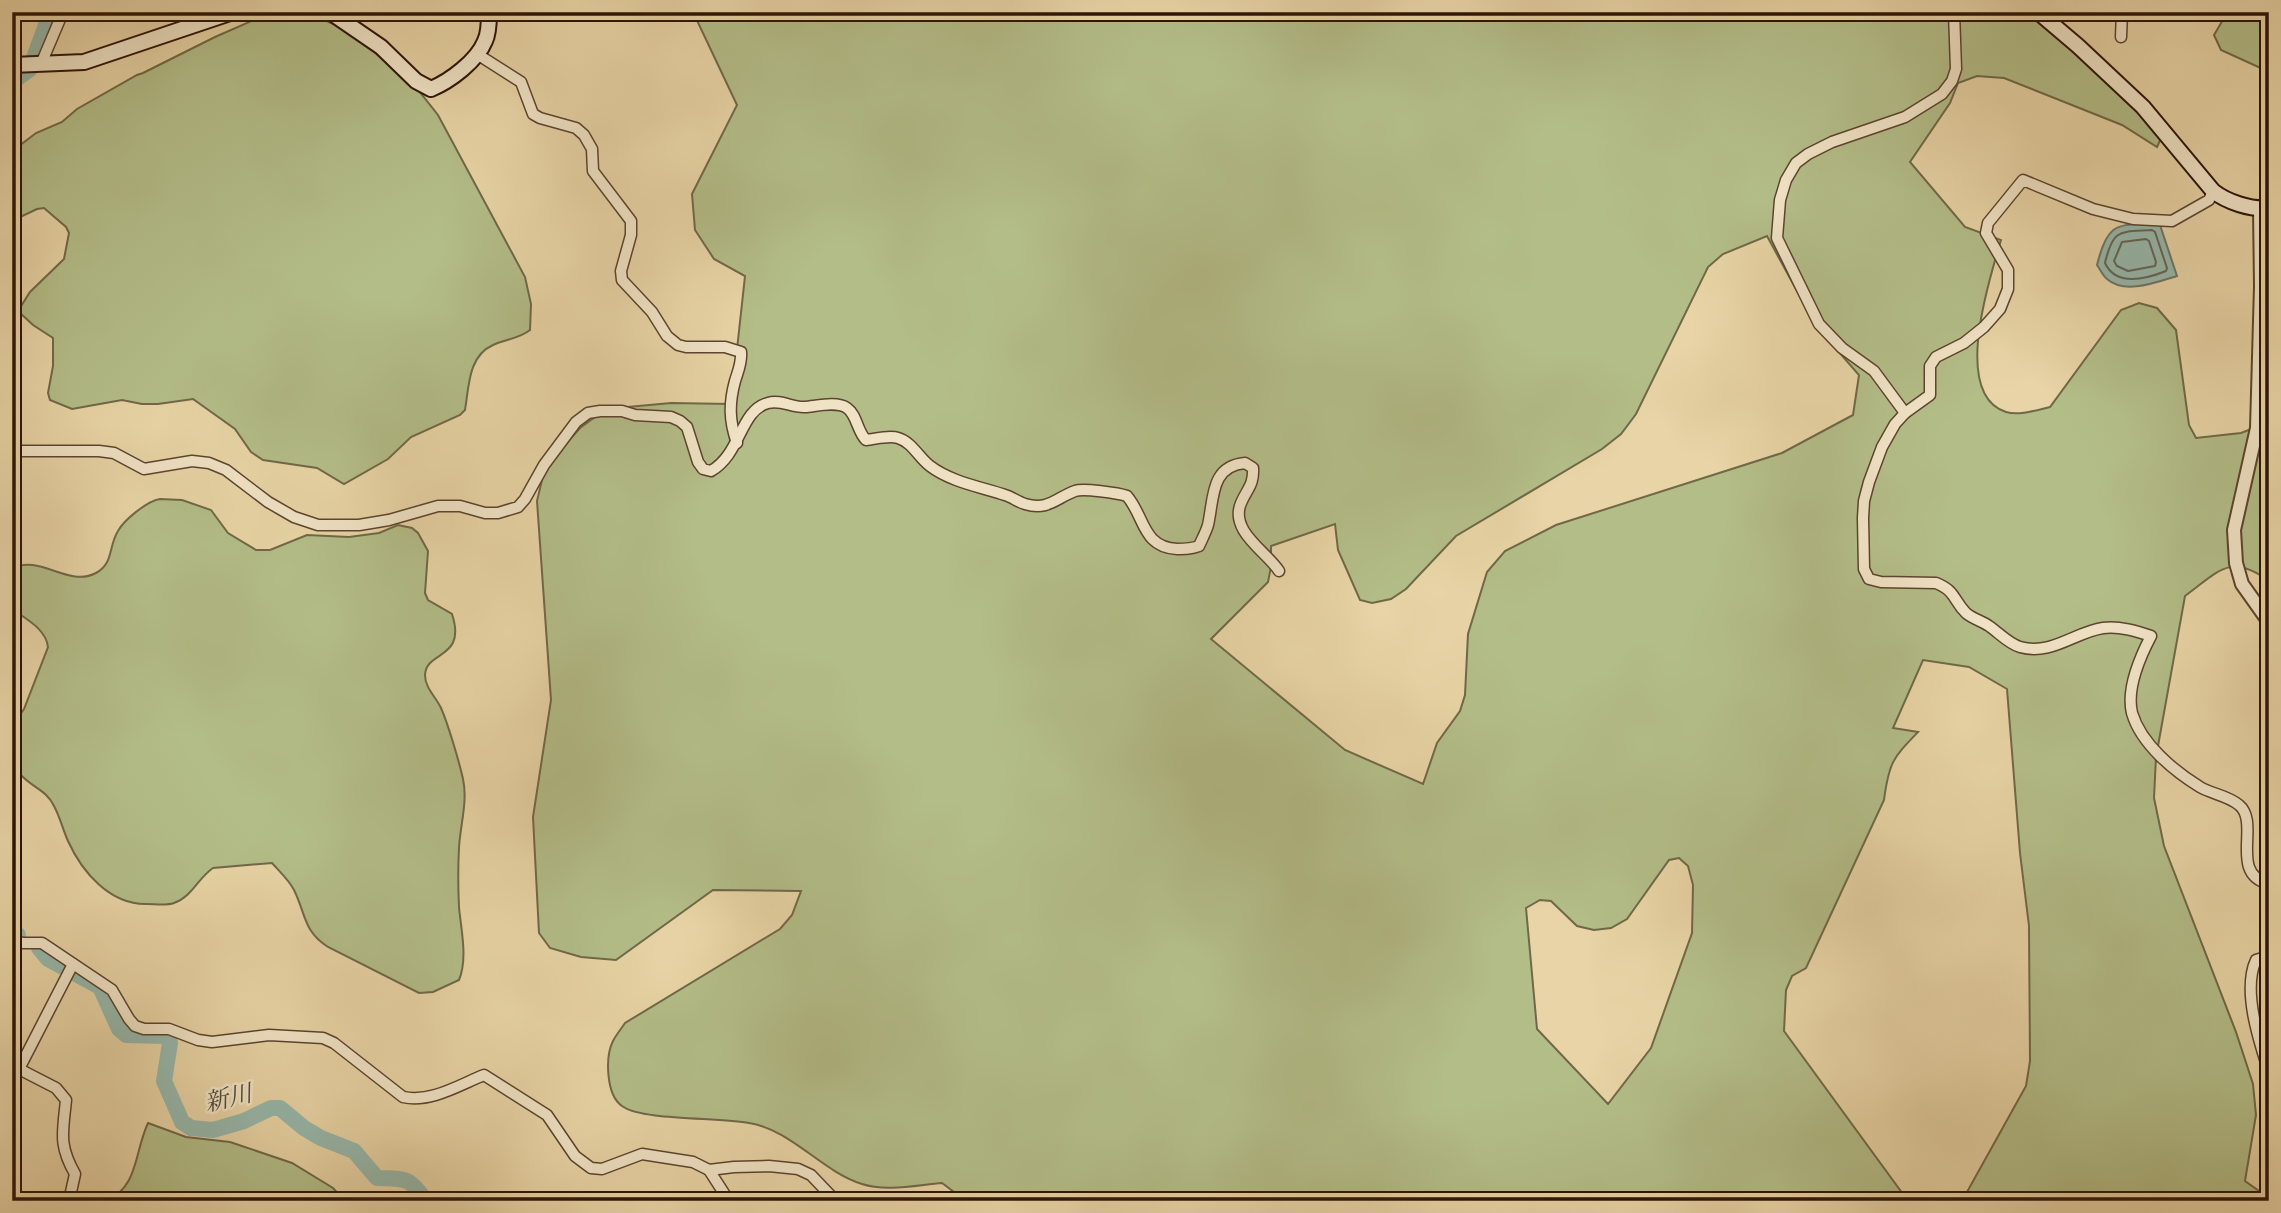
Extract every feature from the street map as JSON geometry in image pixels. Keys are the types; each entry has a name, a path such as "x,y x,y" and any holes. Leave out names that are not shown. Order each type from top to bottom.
{"main road":[{"path":"29,64 84,62 233,12"},
{"path":"330,12 381,47 416,82 431,89 444,83 477,54 486,39 489,12"},
{"path":"2038,12 2143,107 2213,191 2224,199 2264,209"}],"street":[{"path":"29,64 63,12"},
{"path":"1905,413 1874,371 1842,348 1819,324 1777,238 1780,200 1786,180 1796,163 1808,154 1832,142 1905,117 1942,94 1952,82 1956,69 1954,12"},
{"path":"2121,37 2122,12"},
{"path":"477,54 521,82 533,114 576,128 583,135 592,149 593,171 631,221 631,235 621,271 622,280 652,312 667,336 678,345 686,347 725,347 741,352 742,361 730,403 730,424 737,443"},
{"path":"2213,191 2209,200 2172,221 2133,219 2093,209 2023,180 1988,223 1986,233 2008,270 2008,289 2000,309 1971,338 1936,357 1930,366 1930,394 1895,424 1882,447 1864,501 1864,569 1869,579 1881,582 1936,583 1944,586 1972,618 1986,624 2020,647 2053,647 2101,628 2117,628 2151,636 2141,655 2132,688 2131,711 2137,725 2148,743 2183,776 2203,789 2239,805 2246,815 2247,860 2260,881 2269,884"},
{"path":"2264,209 2258,428 2234,530 2236,563 2242,584 2269,622"},
{"path":"12,451 99,450 114,453 144,469 192,461 209,463 226,470 268,502 294,517 318,525 359,525 397,519 438,506 460,506 485,513 498,513 518,506 554,451 576,422 588,413 622,411 635,415 671,417 680,421 687,427 698,462 703,469 711,471 723,464 737,443 747,419 759,407 781,402 799,408 836,405 845,406 852,413 861,435 866,440 897,437 906,442 930,466 943,473 1025,504 1051,504 1076,490 1092,489 1127,496 1134,503 1151,538 1161,546 1181,549 1199,546 1208,524 1210,502 1220,475 1229,466 1245,463 1253,468 1254,479 1240,504 1238,513 1242,526 1253,544 1279,571"},
{"path":"12,938 22,943 42,943 70,968 111,990 135,1026 144,1029 169,1029 198,1040 212,1042 269,1035 323,1038 334,1043 403,1097 415,1100 428,1098 484,1075 547,1115 575,1156 591,1168 613,1166 642,1154 693,1162 709,1170 729,1201"},
{"path":"2269,956 2256,960 2252,969 2257,1035 2269,1072"},
{"path":"69,1201 75,1174 65,1155 63,1137 66,1100 56,1088 19,1069 70,968"},
{"path":"709,1170 769,1166 798,1169 811,1175 831,1196 832,1201"}],"green space":[{"path":"272,12 307,12 349,31 415,86 438,115 525,277 531,304 530,330 493,345 485,350 474,364 465,410 460,415 411,437 388,459 344,484 317,468 263,460 251,452 235,429 193,399 158,404 122,400 72,409 50,400 48,393 53,366 53,338 18,311 30,292 64,259 69,233 66,227 44,208 12,221 12,154 36,133 62,122 77,109 137,75"},
{"path":"693,12 2032,12 2096,68 2162,136 2157,147 2122,125 2004,78 1977,76 1958,83 1950,103 1910,162 1965,227 2001,240 1983,306 1977,360 1980,383 1990,401 2011,413 2050,407 2121,310 2139,303 2157,308 2176,330 2189,425 2196,438 2241,433 2269,422 2269,581 2256,572 2234,567 2216,573 2185,596 2156,757 2154,798 2164,846 2236,1032 2253,1084 2256,1115 2245,1181 2269,1198 2269,1201 1962,1201 2026,1086 2030,1061 2029,926 2020,853 2007,689 1969,667 1923,660 1893,728 1918,732 1903,748 1890,769 1884,800 1806,968 1792,976 1786,990 1784,1031 1908,1201 966,1201 942,1183 891,1188 862,1184 833,1170 793,1142 765,1127 736,1121 646,1114 622,1106 610,1085 608,1066 610,1048 625,1023 780,929 792,915 801,891 713,890 616,960 581,957 550,948 539,933 533,817 551,700 537,501 545,467 580,428 606,409 671,403 731,404 745,276 714,259 695,230 692,194 737,105","holes":["1767,236 1816,326 1859,375 1853,415 1782,453 1556,525 1505,551 1487,572 1468,634 1465,695 1460,711 1437,743 1423,784 1345,750 1211,639 1268,582 1271,546 1335,524 1338,550 1360,600 1372,603 1391,599 1406,589 1456,536 1602,449 1621,434 1636,414 1708,267 1723,254","1679,858 1688,866 1693,885 1692,933 1651,1048 1608,1104 1537,1029 1526,908 1540,900 1551,901 1577,926 1594,930 1611,928 1627,919 1669,860"]},
{"path":"2219,12 2269,12 2267,71 2221,50 2214,35 2224,18"},
{"path":"160,499 182,500 211,510 228,533 256,550 270,550 307,535 349,537 379,533 398,525 412,528 418,533 428,551 425,593 428,600 452,614 455,629 450,647 432,661 425,675 447,723 464,787 458,862 463,953 459,980 433,992 419,993 328,947 309,928 292,886 272,863 213,868 186,896 171,904 134,903 121,899 109,893 89,875 74,853 51,801 27,781 15,766 12,721 16,720 24,709 48,647 44,635 12,609 12,569 33,565 75,576 96,573 106,564 121,527 143,507"},
{"path":"148,1123 186,1137 230,1142 292,1163 333,1188 345,1201 107,1201 125,1186 130,1177"}],"water":[{"path":"2159,222 2177,276 2132,287 2114,284 2106,278 2097,265 2110,233 2124,225"}],"waterway":[{"path":"12,82 30,69 46,25 46,12"},
{"name":"新川","path":"12,932 18,935"},
{"name":"新川","path":"39,948 48,959 100,987 119,1029 126,1035 166,1036 170,1043 164,1081 182,1122 191,1128 213,1130 244,1121 271,1108 280,1108 321,1138 354,1151 377,1178 406,1180 426,1201"}]}
